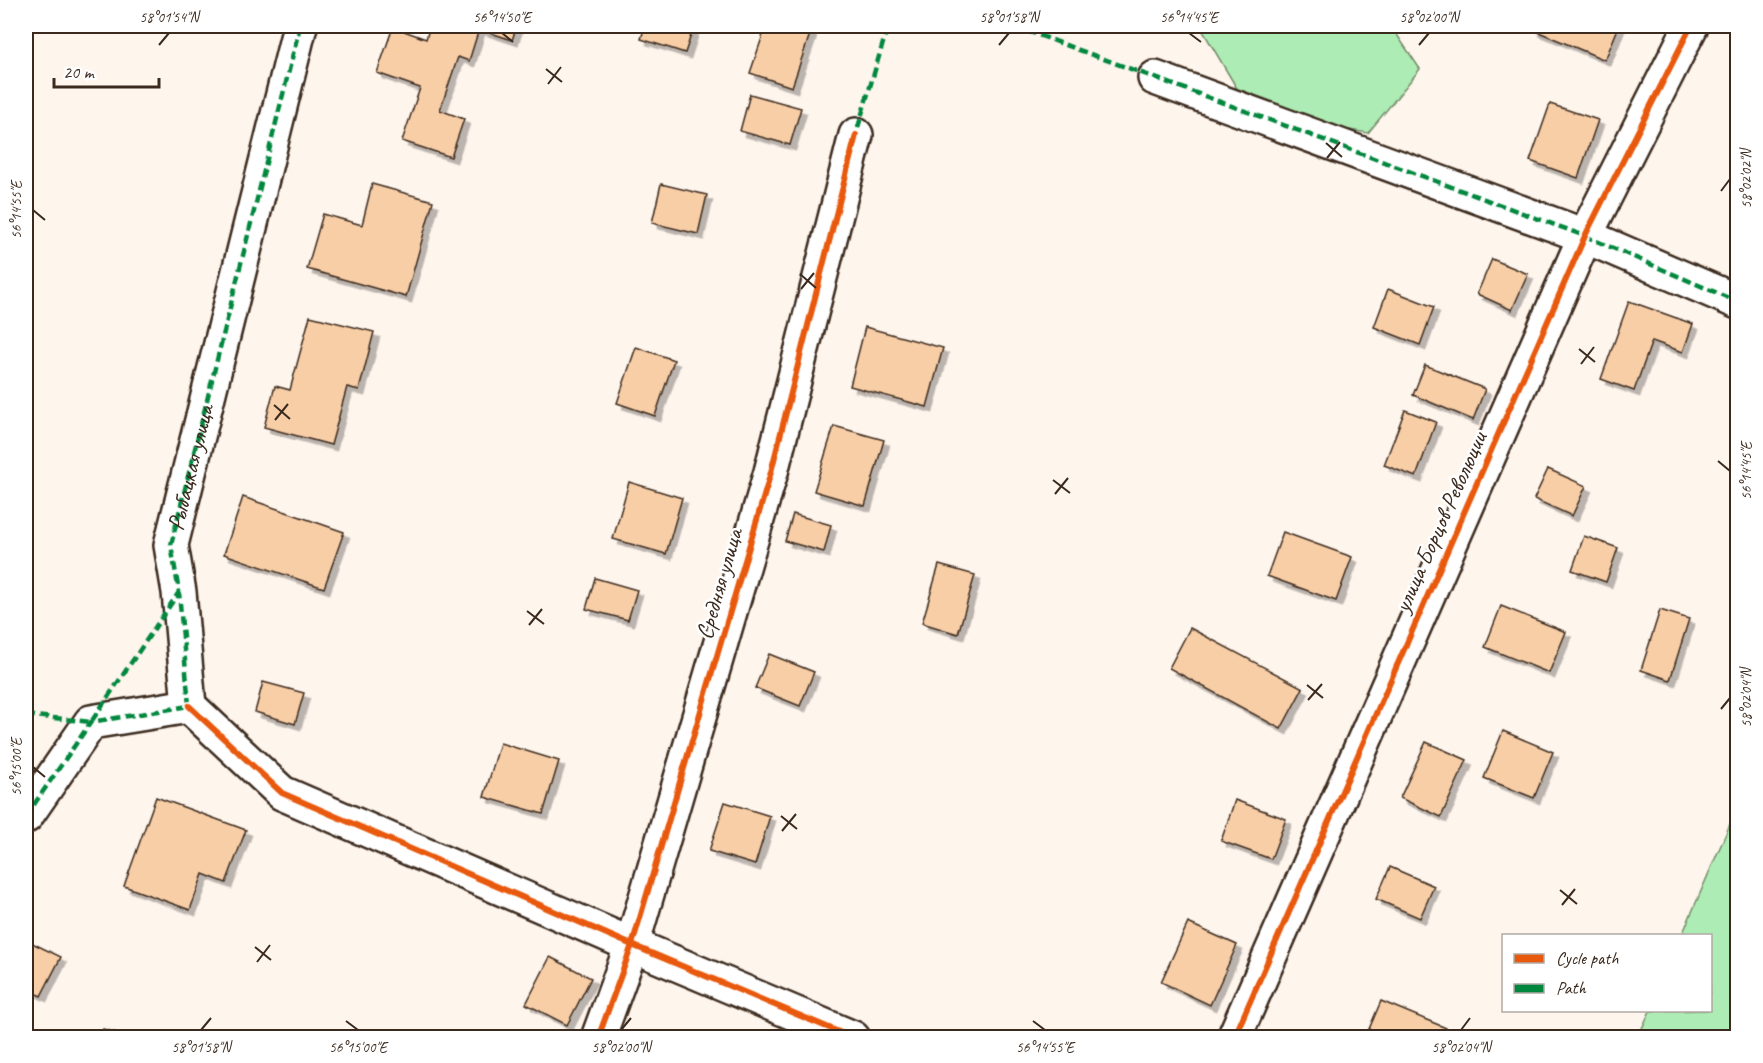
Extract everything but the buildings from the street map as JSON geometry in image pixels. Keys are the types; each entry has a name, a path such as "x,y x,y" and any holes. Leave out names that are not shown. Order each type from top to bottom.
{"street":[{"name":"Рыбацкая улица","path":"189,706 171,545 300,26"},
{"name":"улица Борцов Революции","path":"1234,1038 1585,237 1690,26"},
{"path":"1155,78 1585,237 1737,302"},
{"name":"Средняя улица","path":"598,1038 632,945 771,472 856,135"},
{"path":"26,816 91,722 189,706 282,793 853,1038"}],"green space":[{"path":"1200,26 1391,26 1420,69 1368,133 1252,114"},
{"path":"1737,808 1737,1037 1638,1037 1650,1012 1712,1012 1712,934 1682,934"}],"marked path":[{"path":"189,706 179,592 171,545 300,26"},
{"path":"854,141 888,26"},
{"path":"1014,26 1585,236 1738,302"},
{"path":"26,715 91,722 179,592"},
{"path":"26,816 91,722 189,706"}],"cycle path":[{"path":"1234,1038 1585,236 1691,26"},
{"path":"598,1038 632,945 771,472 856,135"},
{"path":"189,706 282,793 853,1038"}]}
